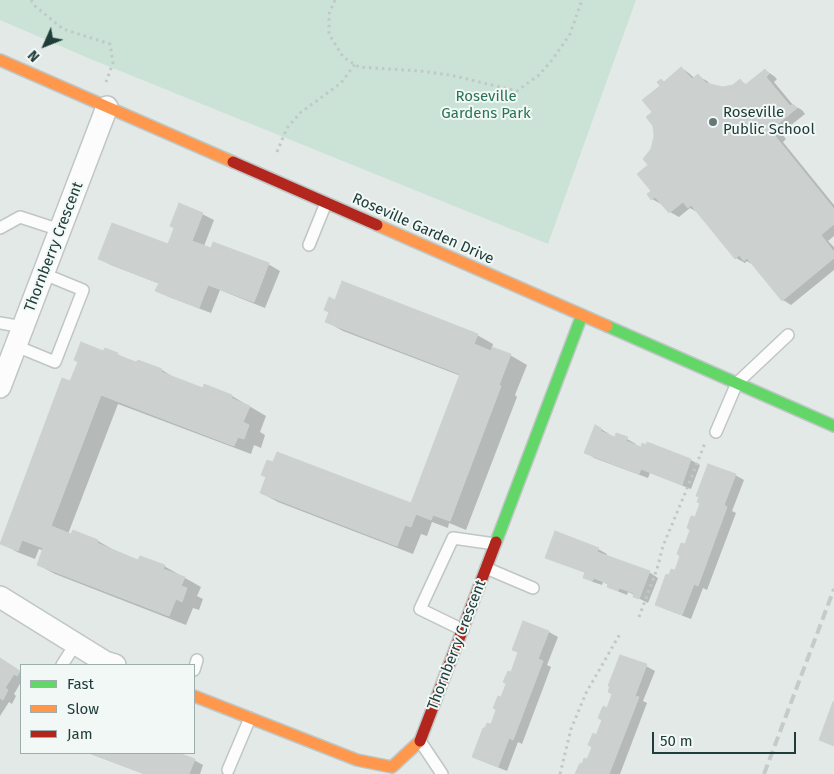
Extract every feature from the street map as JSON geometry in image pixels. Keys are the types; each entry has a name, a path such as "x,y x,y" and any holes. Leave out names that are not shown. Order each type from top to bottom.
{"street":[{"name":"Roseville Garden Drive","path":"0,60 834,426"},
{"name":"Thornberry Crescent","path":"0,387 107,107"},
{"name":"Thornberry Crescent","path":"398,761 420,742 582,315"},
{"path":"0,597 105,662 112,664"},
{"path":"195,696 357,760 392,767 398,761"}],"lane":[{"path":"309,245 326,203"},
{"path":"0,228 20,217 60,230"},
{"path":"0,323 55,362 83,290 44,274"},
{"path":"716,432 736,383 788,335"},
{"path":"463,630 420,610 453,538 495,544"},
{"path":"486,568 533,588"},
{"path":"63,664 76,643"},
{"path":"228,770 250,718"},
{"path":"420,742 442,774"},
{"path":"398,761 404,774"}],"path":[{"path":"31,0 35,6 63,29 110,44 113,63 108,77"},
{"path":"335,0 329,14 329,34 343,57 355,64 359,66 450,75 517,91 539,75 557,53 570,34 582,0"},
{"path":"276,152 287,128 300,113 341,83 355,64"},
{"path":"638,617 657,569 663,546 705,442"},
{"path":"560,774 572,729 586,694 620,632"}],"green space":[{"name":"Roseville Gardens Park","path":"0,0 636,0 548,244 88,58 0,20"}],"building":[{"path":"681,67 692,79 698,74 706,83 723,87 733,85 740,79 745,85 765,69 769,74 766,77 790,106 793,104 797,108 773,128 778,133 775,136 834,209 834,224 821,235 834,252 834,258 782,301 747,258 744,261 739,255 735,259 691,205 688,208 683,202 669,213 655,197 651,200 647,194 651,191 637,174 648,165 643,159 651,149 654,136 653,126 646,117 652,112 642,100 660,86 657,82 661,79 664,82"},
{"path":"179,203 203,213 192,241 211,248 213,242 269,263 254,302 208,285 199,308 155,291 159,283 98,259 112,223 168,244 174,228 170,226"},
{"path":"342,281 478,334 474,344 491,351 492,347 511,354 499,385 501,386 450,521 433,515 431,520 416,514 411,527 405,525 397,546 260,493 266,477 261,475 267,460 273,462 277,452 411,503 460,374 325,322 329,312 324,310 329,297 335,300"},
{"path":"81,342 103,351 105,348 136,362 138,360 162,369 161,372 203,388 204,384 232,395 231,398 250,406 243,422 249,425 244,439 238,437 234,446 101,395 51,526 71,534 73,530 98,540 97,543 138,560 140,556 165,565 163,569 185,577 181,586 187,588 182,602 176,599 169,616 37,565 43,548 22,540 18,551 0,544 62,378 70,381 78,362 74,360"},
{"path":"595,425 601,428 600,431 615,437 616,433 628,437 626,441 641,447 642,443 646,445 647,442 691,459 682,485 641,469 639,474 584,453"},
{"path":"708,464 736,474 724,505 727,507 698,586 694,584 682,615 655,605 666,574 669,575 671,569 675,570 680,556 677,554 681,543 685,544 690,530 687,528 691,516 695,517 700,503 697,502 699,497 696,496"},
{"path":"555,531 599,548 597,552 650,571 639,599 633,597 634,593 619,588 618,591 607,587 608,584 594,578 592,581 583,578 585,572 545,558"},
{"path":"523,621 549,631 538,659 543,661 513,740 509,738 498,767 472,757 483,728 485,728 487,723 491,724 496,710 493,708 498,696 501,697 506,684 503,682 508,671 511,672 518,652 512,650"},
{"path":"620,655 647,664 635,696 639,697 609,774 575,774 584,758 587,759 592,747 588,745 593,733 596,735 602,720 598,718 603,706 607,708 612,694 608,692 610,686 608,686"},
{"path":"0,658 20,671 17,676 14,674 5,688 8,690 3,700 0,698"},
{"path":"834,702 834,746 819,740"},
{"path":"93,754 182,754 195,759 189,774 145,774"}],"railway":[{"path":"764,774 834,589"}],"traffic: fast":[{"path":"496,542 582,315"},
{"path":"607,326 834,426"}],"traffic: slow":[{"path":"0,60 233,162"},
{"path":"377,225 607,326"},
{"path":"195,696 357,760 392,767 420,741"}],"traffic: jam":[{"path":"233,162 377,225"},
{"path":"420,741 496,542"}],"place":[{"name":"Roseville Public School","path":"713,122"}]}
